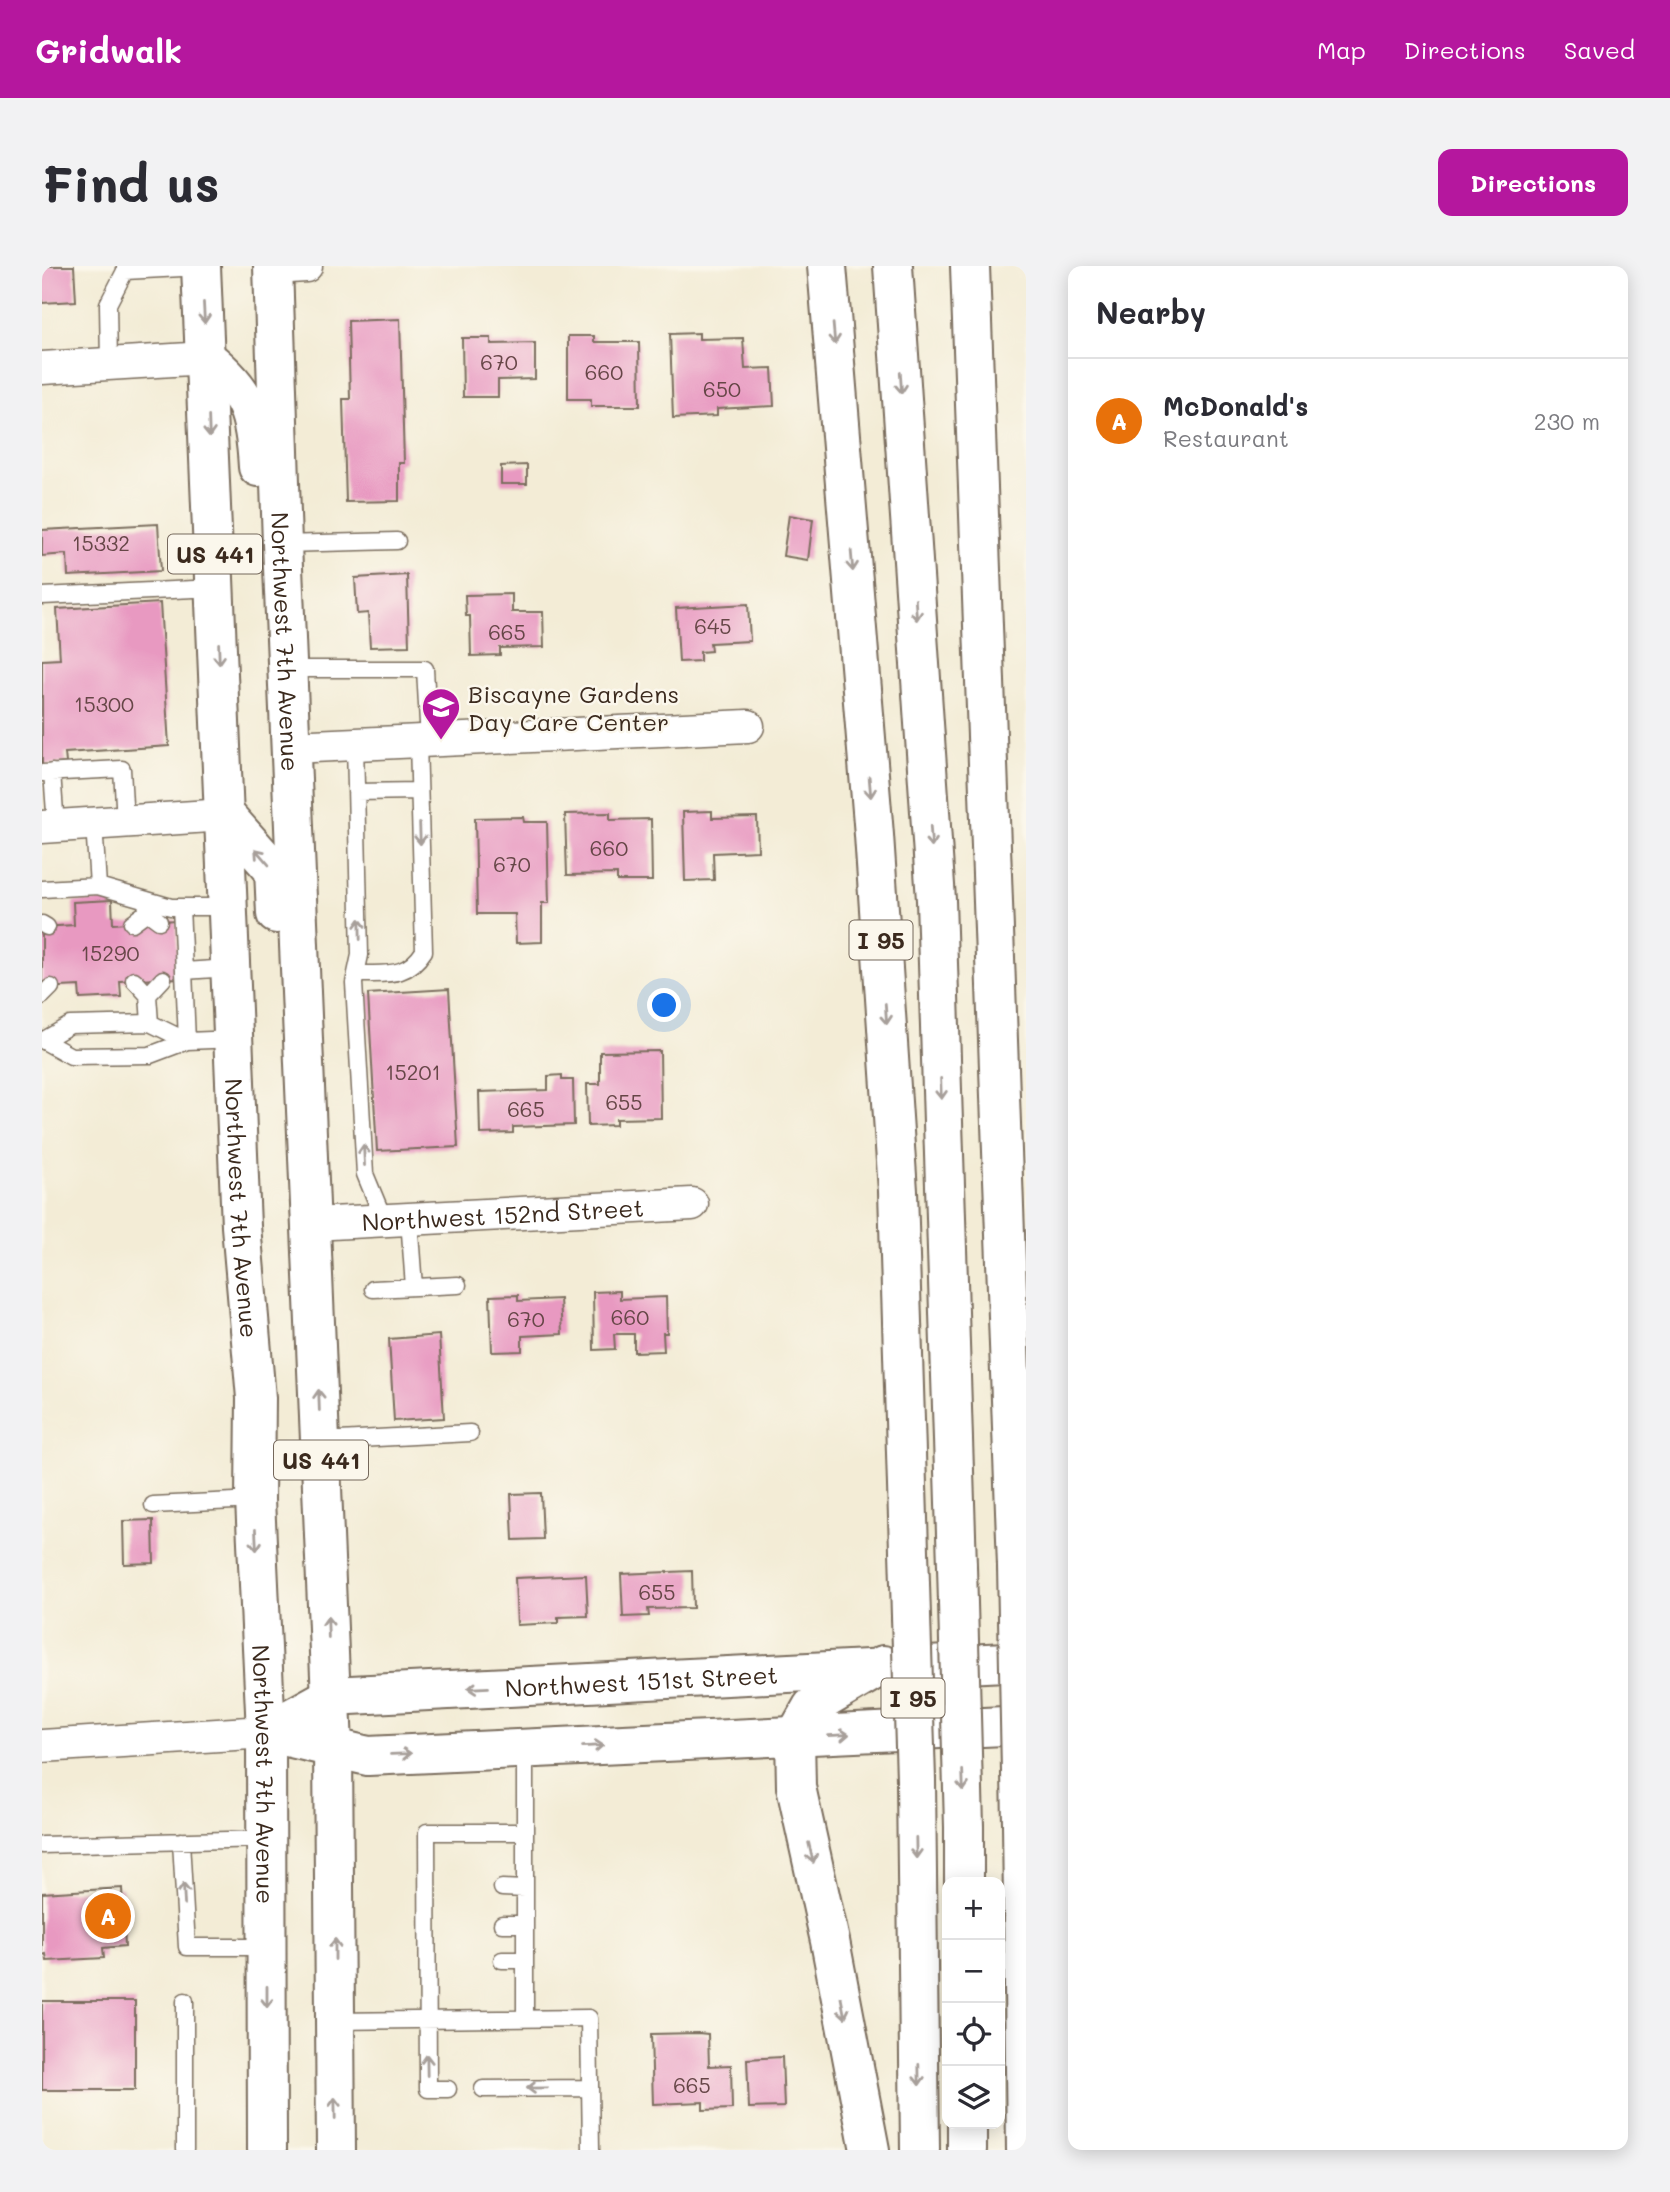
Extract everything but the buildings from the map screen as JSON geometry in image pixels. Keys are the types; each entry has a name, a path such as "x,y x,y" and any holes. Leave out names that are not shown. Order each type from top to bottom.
{"main road":[{"name":"Northwest 7th Avenue","path":"281,266 282,544 333,1747 336,2150"},
{"name":"I 95","path":"827,266 874,835 898,1191 915,1780 920,2150"},
{"path":"893,266 936,900 964,1877"},
{"path":"970,266 1017,1566 1026,2150"},
{"path":"984,266 1026,1452"},
{"name":"Northwest 7th Avenue","path":"201,267 242,1226 256,1398 255,1500 265,1732 267,2150"},
{"path":"206,358 230,377 248,401 256,435 260,510 265,534 282,544"},
{"path":"225,815 274,870 282,1032 306,1087"},
{"name":"Northwest 151st Street","path":"265,1732 331,1696 766,1674 883,1665 1026,1661"},
{"path":"870,2150 830,1941 796,1787 795,1737 812,1707 883,1665"},
{"name":"Northwest 151st Street","path":"265,1732 368,1756 1026,1726"},
{"path":"967,2129 967,2150"}],"street":[{"path":"42,368 206,358"},
{"path":"291,747 748,726"},
{"path":"49,826 225,815"},
{"name":"Northwest 152nd Street","path":"312,1224 692,1203"},
{"name":"Northwest 151st Street","path":"42,1745 265,1732"}],"lane":[{"path":"109,364 108,303 125,269 201,267"},
{"path":"282,544 397,541"},
{"path":"42,596 216,588"},
{"path":"287,669 425,669 419,790 424,951 416,963 404,972 356,974"},
{"path":"355,744 360,955 356,974 365,1174 396,1219 414,1287"},
{"path":"49,826 47,773 122,769 125,822"},
{"path":"356,792 419,790"},
{"path":"94,823 98,886"},
{"path":"42,889 98,886 151,911"},
{"path":"181,907 187,1041"},
{"path":"132,922 151,911 181,907 229,907"},
{"path":"184,971 231,968"},
{"path":"149,995 163,979"},
{"path":"134,980 149,995 150,1023"},
{"path":"43,1040 70,1025 150,1023 187,1041"},
{"path":"43,1040 71,1056 150,1055 187,1041 234,1039"},
{"path":"373,1289 458,1285"},
{"path":"321,1441 470,1433"},
{"path":"153,1505 255,1500"},
{"path":"525,1749 525,2019"},
{"path":"448,2090 428,2090 426,2020 433,1962 434,1925 427,1832 525,1832"},
{"path":"42,1845 266,1839"},
{"path":"181,1841 187,1947 267,1947"},
{"path":"502,1888 525,1889"},
{"path":"502,1924 525,1924"},
{"path":"502,1961 525,1960"},
{"path":"185,2001 186,2150"},
{"path":"334,2021 589,2018 591,2150"},
{"path":"483,2089 590,2088"}],"place":[{"name":"Biscayne Gardens Day Care Center","path":"441,741"},
{"name":"McDonald's","path":"108,1916"}]}
